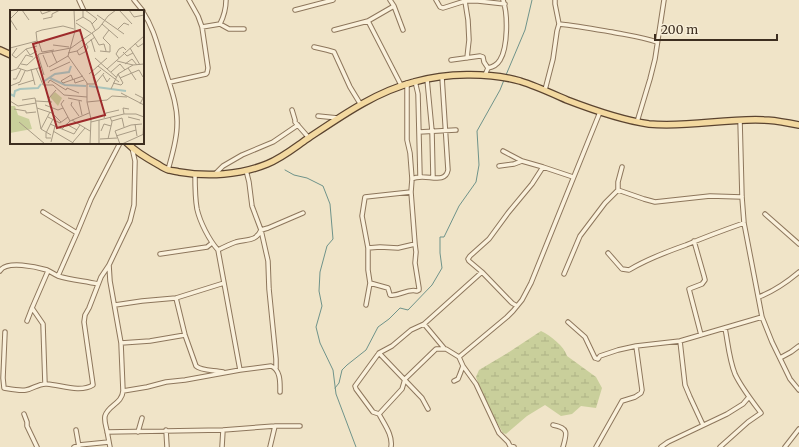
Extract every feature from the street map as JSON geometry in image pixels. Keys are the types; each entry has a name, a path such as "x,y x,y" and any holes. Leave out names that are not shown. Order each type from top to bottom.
{"main road":[{"path":"0,50 10,55"},
{"path":"132,146 149,159 168,170 195,174 215,174 246,170 267,164 282,156 361,105 404,84 442,77 474,75 500,77 524,82 600,112 637,122 671,124 765,120 799,125"}],"street":[{"path":"80,0 84,10"},
{"path":"134,0 142,10"},
{"path":"170,82 207,73 208,68 202,27 189,0"},
{"path":"220,24 224,16 226,0"},
{"path":"312,0 313,5"},
{"path":"295,10 333,0"},
{"path":"390,0 394,6 403,30"},
{"path":"436,0 440,7 443,8 465,1 504,2 506,37 501,58 493,67 488,68"},
{"path":"545,90 553,59 559,24 555,0"},
{"path":"637,122 650,79 664,0"},
{"path":"465,1 469,40 467,58"},
{"path":"334,30 368,21 394,6"},
{"path":"144,13 156,38 170,82 176,110 178,125 176,140 168,170"},
{"path":"368,21 404,84 407,140 410,153 412,179 411,192 416,252 415,263 419,290 412,290 390,296 388,288 370,283"},
{"path":"202,27 220,24 229,29 244,29"},
{"path":"559,24 614,32 657,42"},
{"path":"314,47 334,52 350,87 361,105"},
{"path":"450,60 480,56 483,57 488,68"},
{"path":"485,75 488,68"},
{"path":"412,179 420,176 439,178 445,177 447,174 448,170 442,77"},
{"path":"427,79 432,131 433,177"},
{"path":"415,81 418,94 420,176"},
{"path":"292,110 295,122 309,138"},
{"path":"459,357 507,317 522,300 531,283 600,112"},
{"path":"318,116 339,118"},
{"path":"740,120 744,223 762,317 790,379 799,390"},
{"path":"215,174 223,166 242,155 273,142 298,125"},
{"path":"419,132 456,130"},
{"path":"58,276 91,199 119,144"},
{"path":"5,332 2,389 25,390 45,384 73,388 89,388 93,385 84,322 85,315 100,277 109,266 130,221 134,205 135,161 132,146"},
{"path":"503,151 522,161 573,177"},
{"path":"499,166 514,164 522,161"},
{"path":"564,274 583,231 605,203 618,190 618,182 622,166"},
{"path":"517,306 512,303 468,259 489,239 508,212 532,184 543,167"},
{"path":"246,170 252,206 261,230 268,261 276,368 280,381 280,392"},
{"path":"195,174 197,210 204,228 212,243 218,250 240,370"},
{"path":"618,190 655,202 710,196 742,197"},
{"path":"366,305 370,283 368,270 368,248 362,216 365,197 411,192"},
{"path":"43,212 77,233"},
{"path":"218,250 238,242 252,239 259,235 261,230 303,213"},
{"path":"765,214 799,244"},
{"path":"608,253 622,269 629,270 656,256 719,231 744,223"},
{"path":"694,241 705,280 702,284 688,289 701,335"},
{"path":"160,254 207,247 212,243"},
{"path":"368,248 398,248 415,244"},
{"path":"0,271 2,268 11,265 31,266 48,271 58,276 98,284"},
{"path":"109,266 110,281 121,343 123,390 123,395 120,400 106,412 105,416 104,422 110,447"},
{"path":"27,321 48,271"},
{"path":"391,447 392,442 390,434 379,414 374,412 355,386 378,353 392,346 411,330 424,324 482,272"},
{"path":"759,297 787,282 799,272"},
{"path":"115,305 176,298 224,283"},
{"path":"176,298 185,335 198,368 225,372"},
{"path":"32,308 43,324 45,384"},
{"path":"568,322 585,337 595,358 598,359 600,356 618,350 636,346 680,341 762,317"},
{"path":"424,324 444,348 459,357 463,366 476,384 499,433 510,446 514,447"},
{"path":"720,447 761,412 749,397 735,374 725,328"},
{"path":"121,343 150,341 185,335"},
{"path":"680,341 685,385 703,425"},
{"path":"596,447 622,401 635,397 642,392 636,346"},
{"path":"780,358 799,346"},
{"path":"379,414 402,389 404,380 436,349 444,348"},
{"path":"378,353 422,398 428,409"},
{"path":"123,390 147,387 166,382 185,380 225,372 272,366 276,368"},
{"path":"454,381 458,379 463,366"},
{"path":"661,447 743,404 749,397"},
{"path":"24,414 27,426 37,447"},
{"path":"138,432 142,418"},
{"path":"553,425 564,428 566,433 563,447"},
{"path":"107,432 223,430 274,426 300,426"},
{"path":"270,447 274,426"},
{"path":"785,447 799,429"},
{"path":"76,430 79,446"},
{"path":"166,430 167,447"},
{"path":"222,447 223,430"},
{"path":"74,447 109,442"},
{"path":"506,447 508,442"}],"green space":[{"path":"541,331 557,342 567,356 596,377 602,388 596,408 581,406 572,414 561,416 545,405 527,416 506,434 503,433 485,402 476,377 479,370"}],"waterway":[{"path":"506,75 525,30 532,0"},
{"path":"335,388 339,383 342,370 366,350 378,327 400,308 408,310 432,285 442,268 440,237 444,237 459,206 476,182 479,165 477,131 504,80"},
{"path":"285,170 323,186 330,204 333,239 327,246 320,272 319,291 322,306 316,327 320,343 333,370 336,394 356,447"}]}
